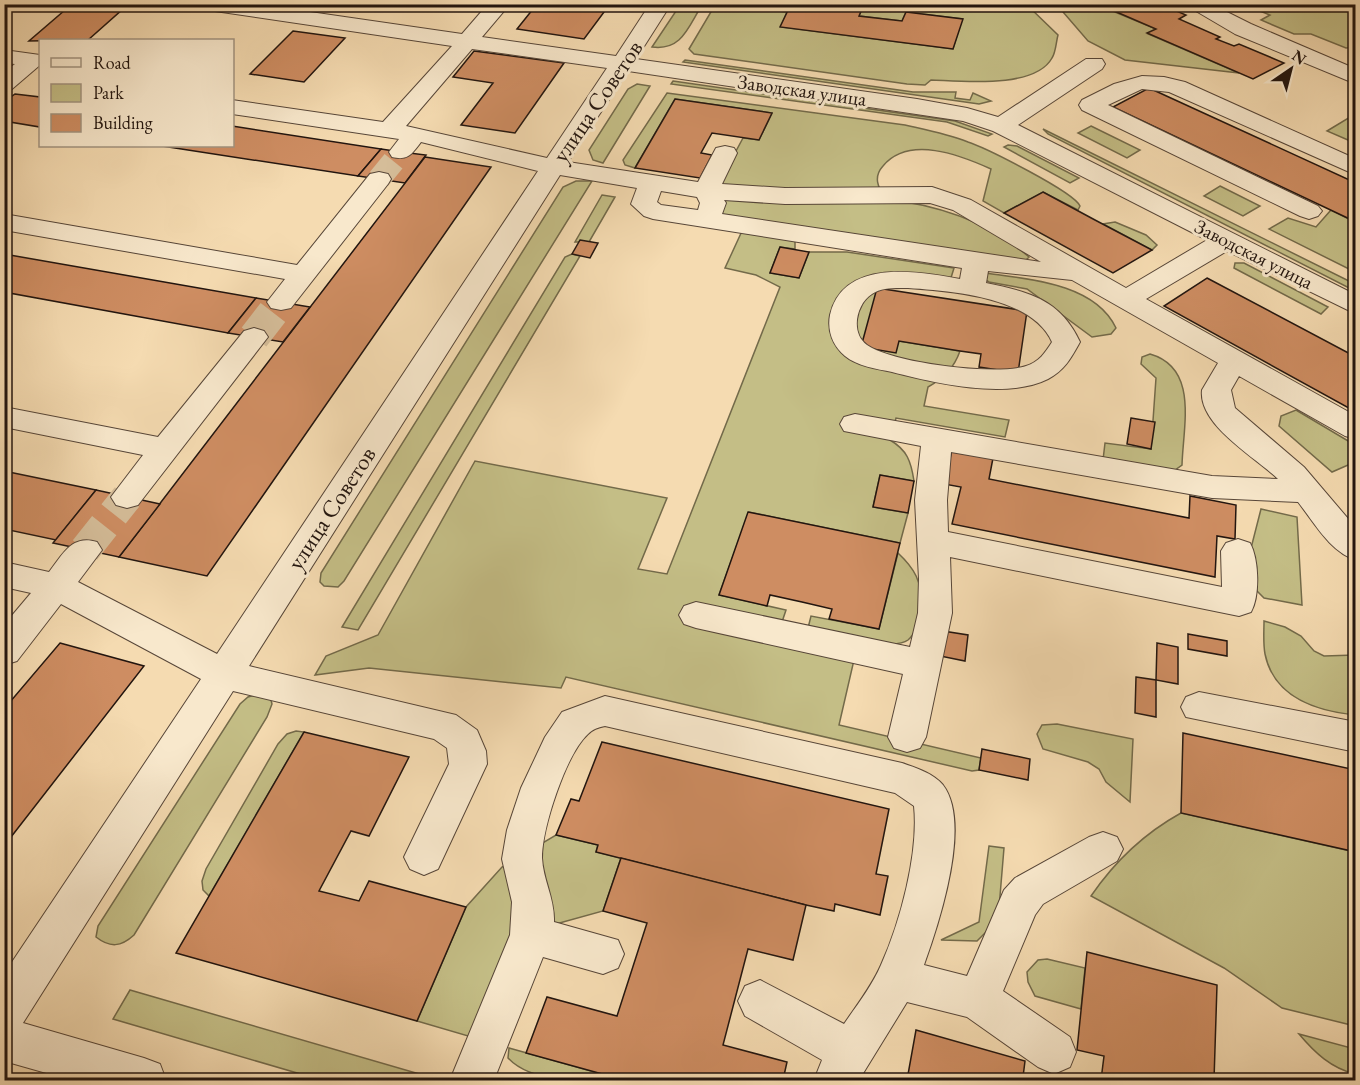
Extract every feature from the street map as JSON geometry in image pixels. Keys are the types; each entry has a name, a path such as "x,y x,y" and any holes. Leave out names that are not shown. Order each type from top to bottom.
{"street":[{"name":"Заводская улица","path":"208,4 948,111 1001,126 1356,306"},
{"path":"389,130 500,4"},
{"name":"улица Советов","path":"4,1013 661,4"},
{"path":"1194,4 1243,29 1356,77"},
{"path":"1001,126 1094,64"},
{"path":"8,67 39,78"},
{"path":"1090,105 1133,83 1159,81 1356,168"},
{"path":"1044,97 1090,105 1309,211"},
{"path":"234,107 389,130 408,143 706,191 785,196 932,195 962,205 1356,429"},
{"path":"706,191 725,153"},
{"path":"281,302 379,179"},
{"path":"652,182 645,198 646,208 974,276 1021,299 1045,314 1063,334 1066,342 1059,357 1049,366 1024,378 996,380 878,360 852,348 846,339 843,327 848,303 854,294 871,284 901,280 974,276 1077,272"},
{"path":"706,191 713,203 708,220"},
{"path":"4,222 304,274"},
{"path":"1126,300 1226,240"},
{"path":"127,497 254,337"},
{"path":"1236,362 1221,378 1217,387 1216,399 1220,410 1237,429 1281,464 1307,492 1334,527 1356,548"},
{"path":"4,417 165,449"},
{"path":"855,424 1212,487 1307,492"},
{"path":"907,737 936,596 931,500 937,439"},
{"path":"932,541 1239,603 1238,551"},
{"path":"4,651 85,550"},
{"path":"4,574 56,586 223,674 443,726 464,740 469,752 468,764 424,857"},
{"path":"696,615 923,664"},
{"path":"1199,707 1356,737"},
{"path":"472,1080 531,935 535,915 533,896 522,859 529,817 560,746 575,723 588,715 604,711 622,713 902,779 927,794 933,806 934,821 927,876 915,932 897,978 844,1067 760,1001"},
{"path":"978,999 1019,903 1029,891 1103,849"},
{"path":"531,935 603,954"},
{"path":"897,978 978,999 1054,1052"},
{"path":"4,1039 144,1080"}],"green space":[{"path":"680,5 702,5 683,36 670,45 652,47"},
{"path":"715,5 787,12 781,27 953,49 962,19 906,12 902,21 859,16 864,5 1027,5 1058,35 1052,58 1043,68 1030,75 997,81 931,80 925,85 907,84 694,54 689,49"},
{"path":"1057,5 1098,5 1156,29 1148,34 1239,73 1125,60 1088,41"},
{"path":"1245,5 1355,5 1355,47 1346,48 1311,34 1294,34 1261,20 1270,15"},
{"path":"685,60 913,92 956,92 955,98 970,100 973,93 991,101 979,104 683,62"},
{"path":"673,81 955,121 992,134 988,136 947,122 671,84"},
{"path":"637,84 650,86 603,163 593,160 589,150 628,89"},
{"path":"667,93 905,125 945,134 1010,161 1062,191 1080,206 1078,210 1043,192 1004,213 983,201 991,169 965,158 920,150 906,151 894,157 880,170 877,178 885,199 943,210 980,224 1013,244 1029,257 1025,261 719,214 720,181 743,138 759,140 772,113 675,99 635,168 625,165 623,160"},
{"path":"1355,114 1355,143 1327,131"},
{"path":"1091,126 1140,150 1127,158 1078,133"},
{"path":"1043,129 1355,284 1355,291 1048,134"},
{"path":"1017,146 1079,178 1070,183 1004,147"},
{"path":"576,181 592,181 344,581 338,587 324,586 320,582 321,573 563,187"},
{"path":"1220,186 1260,206 1243,216 1204,196"},
{"path":"602,195 615,197 589,242 575,242"},
{"path":"1331,210 1355,222 1355,272 1269,229 1288,218 1316,227"},
{"path":"1115,222 1146,235 1157,245 1152,250 1103,224"},
{"path":"742,231 795,241 795,249 780,247 770,273 799,278 809,252 847,252 954,268 950,281 877,288 899,341 960,351 948,372 928,387 924,406 1009,420 1005,437 896,418 890,440 907,457 914,481 880,475 873,507 908,513 900,543 749,512 719,595 786,610 782,622 854,660 839,725 981,758 979,770 972,771 566,677 561,688 369,668 315,675 326,656 378,635 475,461 667,498 638,569 667,574 780,287 756,275 725,268"},
{"path":"572,254 580,256 358,630 342,627 565,257"},
{"path":"1235,263 1244,263 1328,307 1321,314 1234,268"},
{"path":"985,273 1040,281 1077,292 1093,301 1106,313 1116,328 1111,334 1092,337 1027,289 989,282 984,279"},
{"path":"1150,354 1165,361 1176,372 1182,385 1185,416 1182,465 1175,470 1103,460 1105,443 1151,449 1156,378 1141,364 1142,357"},
{"path":"1296,410 1355,445 1355,462 1332,472 1279,426 1281,416"},
{"path":"1261,509 1297,517 1302,605 1264,598 1251,585 1250,552"},
{"path":"898,553 913,570 919,582 921,597 917,624 908,640 889,644 875,643 808,628 811,616 879,629"},
{"path":"1264,621 1285,627 1301,636 1314,651 1324,656 1355,655 1355,715 1312,706 1287,692 1277,682 1265,654"},
{"path":"258,694 270,696 272,704 267,717 134,935 125,942 115,945 101,941 96,937 98,926 240,704 248,697"},
{"path":"1057,724 1133,739 1130,802 1106,782 1099,769 1088,762 1043,749 1037,734 1042,725"},
{"path":"296,731 304,732 209,896 203,890 202,881 206,869 278,744 287,734"},
{"path":"1181,813 1355,852 1355,1026 1282,1008 1224,968 1091,896 1131,849 1154,830"},
{"path":"556,835 598,845 596,852 621,858 603,911 520,934 483,1021 468,1036 417,1021 466,907 502,867"},
{"path":"989,846 1004,848 998,920 977,941 941,940 979,922"},
{"path":"1047,959 1085,968 1081,1009 1035,996 1028,982 1027,972 1038,960"},
{"path":"130,990 440,1080 321,1080 113,1019"},
{"path":"1299,1034 1355,1049 1355,1074 1338,1068 1324,1059"},
{"path":"509,1048 623,1080 562,1080 531,1073 518,1067 508,1058"}],"building":[{"path":"72,4 124,8 89,39 29,41"},
{"path":"537,4 610,4 584,39 517,29"},
{"path":"791,4 864,4 859,16 902,21 906,12 963,19 953,49 780,27"},
{"path":"1098,4 1160,4 1186,15 1179,19 1220,37 1216,39 1234,46 1239,44 1284,63 1253,79 1147,33 1156,29"},
{"path":"293,31 345,38 304,82 250,74"},
{"path":"474,51 564,63 515,133 461,125 493,83 453,77"},
{"path":"1149,88 1356,183 1356,222 1113,107"},
{"path":"15,94 39,97 39,127 4,121 4,102"},
{"path":"675,99 772,113 759,140 712,133 701,153 712,155 700,178 635,168"},
{"path":"234,126 381,149 358,176 169,147 234,147"},
{"path":"381,149 426,155 405,183 358,176"},
{"path":"425,157 491,167 207,576 119,557"},
{"path":"1043,192 1152,250 1113,273 1004,213"},
{"path":"580,240 598,243 590,258 572,254"},
{"path":"780,247 809,252 799,278 770,273"},
{"path":"4,254 256,298 228,333 4,292"},
{"path":"1207,278 1356,357 1356,412 1164,306"},
{"path":"877,288 1027,311 1018,373 979,367 981,354 899,341 896,353 861,347"},
{"path":"256,298 310,307 283,342 228,333"},
{"path":"1131,418 1155,422 1151,449 1127,444"},
{"path":"952,450 993,458 989,479 1189,518 1190,496 1236,505 1235,539 1217,536 1215,577 952,524 961,487 944,484"},
{"path":"4,471 96,490 56,540 4,529"},
{"path":"880,475 914,481 908,513 873,507"},
{"path":"96,490 160,504 119,557 53,543"},
{"path":"748,512 900,543 879,629 829,619 832,609 770,595 767,606 719,595"},
{"path":"943,631 968,635 965,661 940,656"},
{"path":"1188,634 1227,641 1227,656 1188,649"},
{"path":"60,643 144,666 4,846 4,709"},
{"path":"1157,643 1178,647 1178,684 1156,680"},
{"path":"1136,677 1156,680 1156,717 1135,713"},
{"path":"304,732 409,757 369,836 351,831 319,891 359,901 369,881 466,907 417,1021 176,953"},
{"path":"1183,733 1356,770 1356,852 1181,813"},
{"path":"602,742 889,809 876,874 888,876 880,915 835,904 834,911 806,905 596,852 598,845 556,835 571,799 579,801"},
{"path":"982,749 1030,759 1028,780 979,770"},
{"path":"621,858 806,905 793,960 748,949 723,1045 787,1062 783,1080 624,1080 526,1053 547,997 617,1016 647,923 603,911"},
{"path":"1087,952 1217,985 1214,1080 1101,1080 1104,1056 1077,1050"},
{"path":"916,1030 1025,1061 1023,1077 1037,1080 907,1080"}],"tunnel":[{"path":"379,179 401,152"},
{"path":"254,337 281,302"},
{"path":"85,550 127,497"}]}
